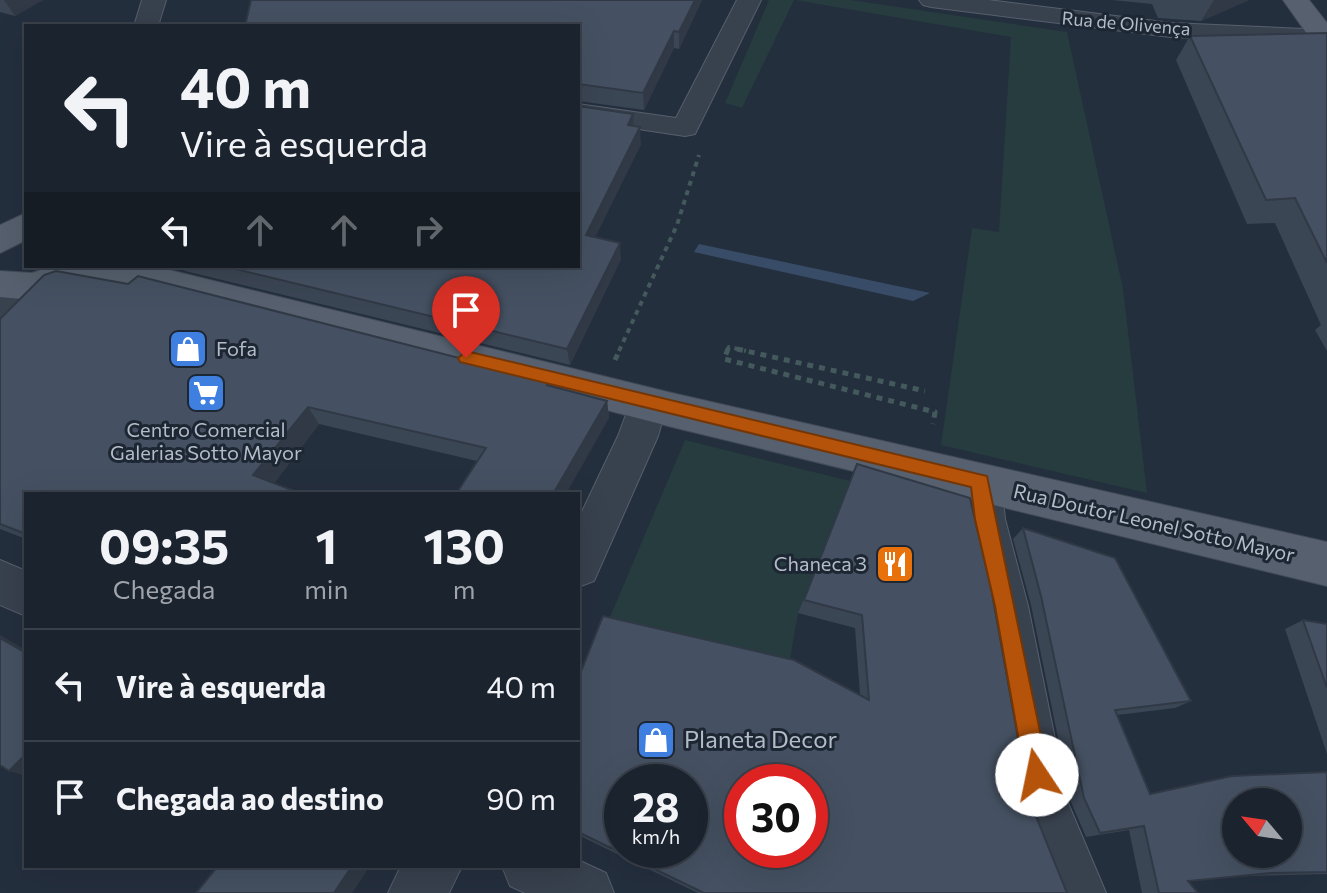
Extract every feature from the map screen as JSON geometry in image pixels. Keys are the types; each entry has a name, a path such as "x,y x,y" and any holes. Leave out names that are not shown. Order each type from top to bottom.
{"main road":[{"path":"1296,0 1326,39"},
{"path":"0,226 24,224"},
{"path":"0,241 24,225"},
{"name":"Rua Doutor Leonel Sotto Mayor","path":"1,299 65,275 136,271 648,404 1327,564"}],"street":[{"path":"147,24 154,0"},
{"path":"580,112 694,136 749,0"},
{"name":"Rua de Olivença","path":"931,0 1171,30 1326,39"},
{"path":"580,563 638,436 648,404"},
{"path":"980,482 984,519 1005,606 1042,804 1078,893"},
{"path":"0,581 24,594"},
{"path":"416,893 433,868"},
{"path":"534,868 586,893"}],"path":[{"path":"612,364 677,225 694,136"},
{"path":"925,391 729,347 724,359 935,412 933,424"}],"green space":[{"path":"769,0 794,0 742,108 725,103"},
{"path":"795,0 851,0 1067,32 1123,289 1147,493 941,445 972,228 999,232 1011,37"},
{"path":"685,440 850,481 798,613 788,671 605,629"}],"water":[{"path":"699,244 930,293 913,301 694,252"}],"building":[{"path":"251,0 695,0 679,32 674,31 643,93 580,84 580,24 245,24"},
{"path":"1327,33 1327,263 1295,198 1266,200 1190,36"},
{"path":"580,106 633,114 628,125 640,127 586,235 620,243 567,349 231,268 580,268"},
{"path":"56,271 128,284 138,276 549,381 547,385 607,401 554,492 457,492 486,448 308,407 253,475 297,492 24,492 24,533 0,524 0,319 44,275"},
{"path":"857,464 970,498 992,593 1029,799 1067,893 704,893 652,868 708,868 708,764 604,764 604,845 580,833 580,674 603,616 794,660 869,700 862,615 804,600"},
{"path":"1023,528 1115,558 1191,701 1115,710 1150,794 1232,776 1327,772 1327,872 1271,873 1188,881 1198,893 1159,893 1144,826 1100,833 1084,798 1041,596"},
{"path":"1303,620 1327,624 1327,688"},
{"path":"0,638 24,652 24,756 9,771 0,765"},
{"path":"216,868 351,868 334,893 196,893"}],"place":[{"name":"Fofa","path":"188,349"},
{"name":"Centro Comercial Galerias Sotto Mayor","path":"206,393"},
{"name":"Chaneca 3","path":"895,564"},
{"name":"Planeta Decor","path":"656,740"}],"route":[{"path":"466,358 980,482 984,519 1005,606 1037,775"}]}
